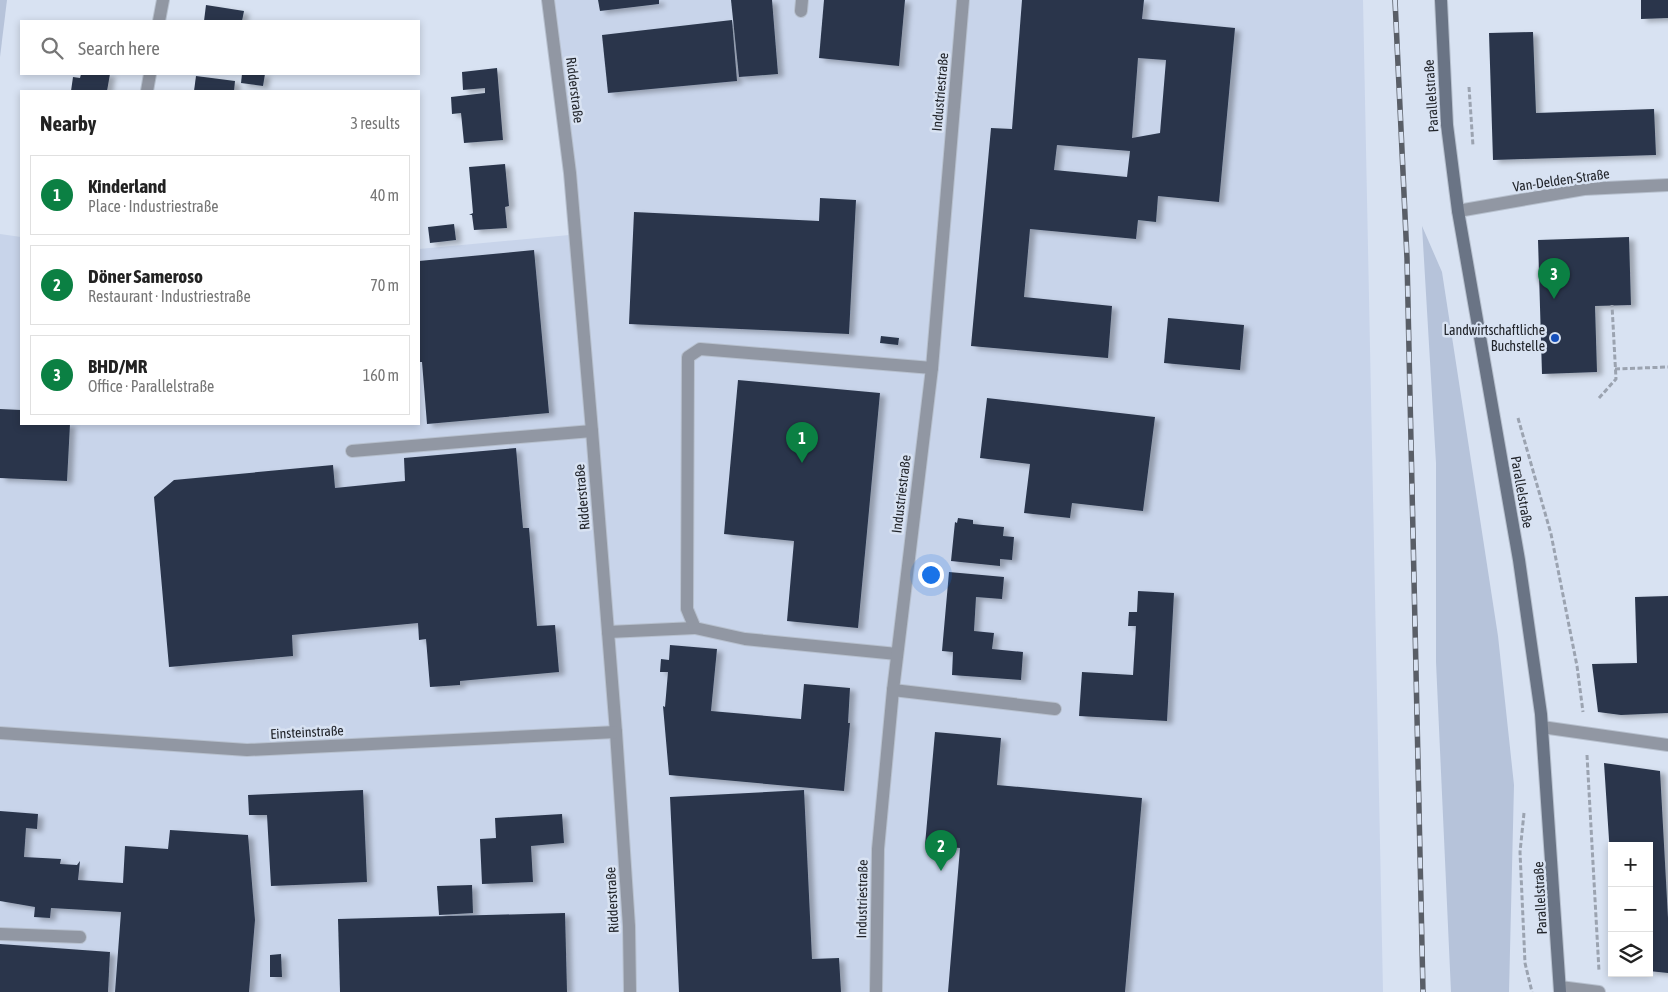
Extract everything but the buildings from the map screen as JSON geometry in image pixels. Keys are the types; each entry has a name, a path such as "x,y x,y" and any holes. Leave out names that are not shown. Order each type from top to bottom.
{"main road":[{"name":"Parallelstraße","path":"1441,0 1447,125 1458,210 1519,560 1542,727 1560,989"}],"street":[{"path":"160,20 163,0"},
{"name":"Ridderstraße","path":"548,0 570,173 592,432 616,732 629,926 630,992"},
{"name":"Industriestraße","path":"876,992 878,849 892,690 932,368 963,0"},
{"path":"147,90 150,75"},
{"name":"Van-Delden-Straße","path":"1458,210 1584,190 1668,185"},
{"path":"695,628 686,609 688,357 700,349 932,368"},
{"path":"352,451 592,432"},
{"path":"608,632 695,628 745,639 897,654"},
{"path":"892,690 1055,709"},
{"path":"1542,727 1668,745"},
{"name":"Einsteinstraße","path":"0,733 247,750 616,732"},
{"path":"0,934 80,937"},
{"path":"1560,989 1599,992"}],"path":[{"path":"1469,85 1474,151"},
{"path":"1599,398 1616,379 1612,305"},
{"path":"1615,369 1668,367"},
{"path":"1516,412 1551,534 1577,666 1585,733 1599,972"}],"shaded area":[{"path":"0,0 7,0 0,57"},
{"path":"551,0 1363,0 1383,992 0,992 0,234 20,237 20,425 420,425 420,249 580,234"},
{"path":"1422,226 1442,272 1498,636 1514,785 1509,992 1451,992 1436,662 1436,463"}],"railway":[{"path":"1395,0 1407,258 1423,992"}],"place":[{"name":"BHD/MR","path":"1554,299"},
{"name":"Landwirtschaftliche Buchstelle","path":"1555,338"},
{"name":"Kinderland","path":"802,463"},
{"name":"Döner Sameroso","path":"941,871"}]}
